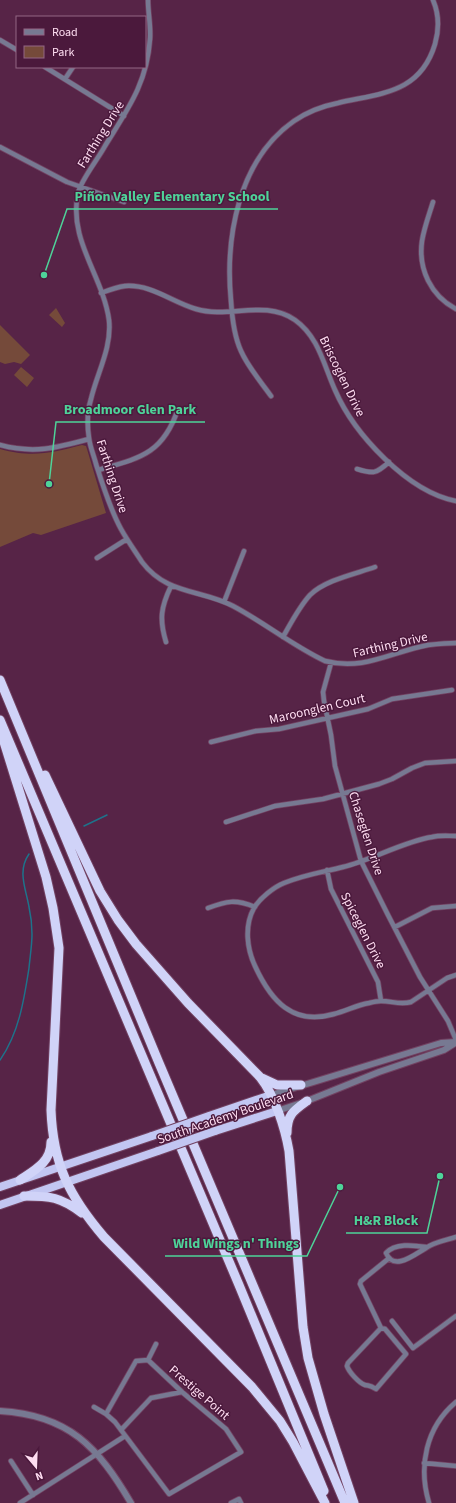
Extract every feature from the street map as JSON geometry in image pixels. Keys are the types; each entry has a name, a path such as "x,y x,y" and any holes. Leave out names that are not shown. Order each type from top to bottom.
{"highway":[{"path":"0,680 162,1070 345,1503"},
{"path":"13,711 31,744 100,890 118,920 136,944 188,1003 260,1077 267,1086 271,1095 286,1136 289,1151 303,1327 308,1358 324,1414 354,1503"},
{"path":"0,720 233,1270 329,1503"},
{"path":"0,729 46,877 53,908 59,948 51,1110 51,1149 43,1164 20,1180"},
{"path":"260,1077 277,1085 301,1085"},
{"name":"South Academy Boulevard","path":"0,1187 271,1095"},
{"path":"286,1136 289,1118 295,1110 306,1101"},
{"name":"South Academy Boulevard","path":"0,1205 277,1111"},
{"path":"51,1131 60,1167 86,1216 104,1237 252,1387 280,1421 293,1442 325,1503"},
{"path":"24,1196 54,1197 63,1200 86,1216"}],"street":[{"name":"Farthing Drive","path":"146,67 150,38 148,0"},
{"path":"271,396 241,350 232,312 229,274 232,233 236,212 243,192 250,175 264,152 277,135 285,128 309,113 337,103 385,93 402,86 424,66 436,40 437,15 433,0"},
{"path":"0,40 16,49"},
{"path":"47,68 124,116"},
{"path":"65,79 71,68"},
{"name":"Farthing Drive","path":"146,68 143,79 124,116 80,188 76,207 78,231 83,249 101,293 109,320 109,336 106,353 89,408 89,439 112,512 127,539 147,568 159,578 171,586 224,602 247,614 318,658 331,663 355,665 428,645 456,643"},
{"path":"0,147 80,188 124,202"},
{"path":"433,202 422,241 421,254 423,266 425,275 433,290 445,302 456,309"},
{"name":"Briscoglen Drive","path":"101,293 122,287 138,287 153,291 196,309 212,312 270,310 278,312 294,320 306,330 317,345 335,391 364,437 388,462 427,490 446,499 456,501"},
{"path":"98,470 136,459 151,451 165,437 174,421 178,409"},
{"path":"0,445 21,450 39,450 55,448 89,439"},
{"path":"357,469 371,473 382,469 388,462"},
{"path":"97,558 127,539"},
{"path":"224,602 244,551"},
{"path":"283,636 305,601 317,589 330,582 375,567"},
{"path":"166,642 161,617 165,600 171,586"},
{"name":"Chaseglen Drive","path":"331,663 323,692 326,718 331,735 334,766 361,861 420,977 448,1021 456,1042"},
{"name":"Maroonglen Court","path":"211,742 256,731 279,729 368,709 392,699 452,690"},
{"path":"226,822 275,806 305,803 379,784 425,763 456,762"},
{"path":"456,836 437,836 423,839 343,867 285,882 276,887 255,907 248,929 250,950 261,979 268,991 279,1003 290,1011 301,1016 314,1018 334,1014 367,1003 380,1001 405,1004 411,1002 447,978 456,975"},
{"name":"Spiceglen Drive","path":"327,870 331,890 378,982 380,1001"},
{"path":"208,908 225,902 238,901 255,907"},
{"path":"395,927 432,908 456,906"},
{"name":"South Academy Boulevard","path":"271,1095 441,1043 456,1042"},
{"name":"South Academy Boulevard","path":"277,1111 379,1072 444,1050 456,1042"},
{"path":"426,1248 414,1246 394,1248 386,1253 388,1259 395,1262 414,1256 426,1248 456,1237"},
{"path":"381,1328 348,1363 347,1366 349,1372 363,1384 370,1384 376,1389 406,1354 385,1329 381,1328 360,1284 362,1280 388,1259"},
{"path":"392,1321 413,1348 456,1316"},
{"path":"106,1414 136,1361 148,1360 156,1344"},
{"name":"Prestige Point","path":"94,1407 106,1414 121,1430 168,1494 241,1452 226,1429 182,1392 148,1360"},
{"path":"121,1430 151,1398 182,1392"},
{"path":"429,1503 424,1481 424,1463 427,1444 432,1432 448,1409 456,1402"},
{"path":"0,1411 16,1412 50,1421 67,1429 79,1437 97,1453 110,1469 131,1503"},
{"path":"20,1503 125,1436"},
{"path":"11,1461 33,1495"},
{"path":"424,1463 456,1466"},
{"path":"231,1503 239,1498 241,1503"}],"green space":[{"path":"56,308 65,323 62,327 49,315"},
{"path":"0,325 30,355 21,364 14,362 5,364 0,362"},
{"path":"21,367 34,378 27,387 14,375"},
{"path":"82,445 86,446 106,513 41,535 33,533 0,547 0,449 32,454 51,452"}],"waterway":[{"path":"84,826 107,815"},
{"path":"0,1060 12,1039 20,1016 29,968 32,928 23,880 25,860 29,854"}],"place":[{"name":"Piñon Valley Elementary School","path":"44,275"},
{"name":"Broadmoor Glen Park","path":"49,484"},
{"name":"H&R Block","path":"440,1176"},
{"name":"Wild Wings n' Things","path":"340,1187"}]}
